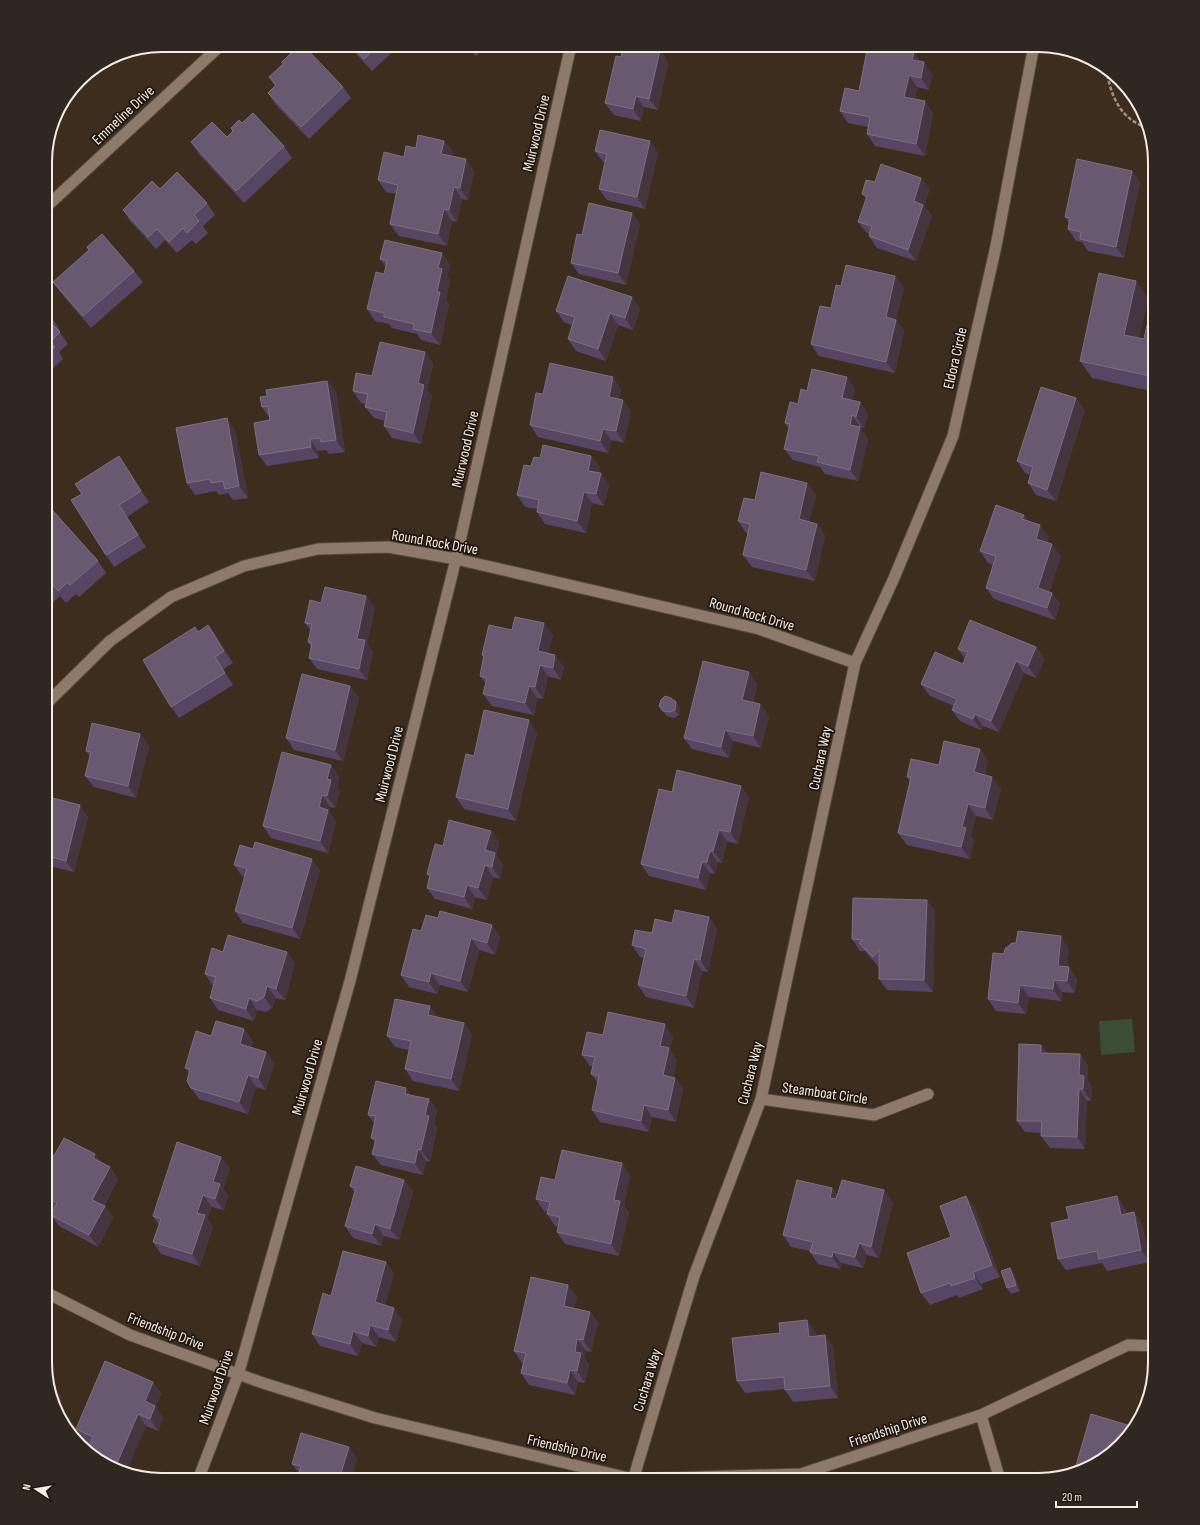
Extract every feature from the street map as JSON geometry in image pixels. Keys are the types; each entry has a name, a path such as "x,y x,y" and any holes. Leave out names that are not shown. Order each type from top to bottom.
{"street":[{"name":"Emmeline Drive","path":"52,202 213,52"},
{"name":"Muirwood Drive","path":"201,1473 238,1375 350,981 456,559 569,52"},
{"name":"Eldora Circle","path":"856,663 894,578 953,436 996,246 1033,52"},
{"name":"Round Rock Drive","path":"52,698 110,641 171,597 244,566 318,549 388,547 456,559 759,628 856,663"},
{"name":"Cuchara Way","path":"635,1473 694,1276 761,1099 856,663"},
{"name":"Steamboat Circle","path":"761,1099 874,1115 928,1094"},
{"name":"Friendship Drive","path":"52,1296 130,1335 238,1375 375,1418 604,1473"},
{"name":"Friendship Drive","path":"804,1473 981,1415 1128,1345 1148,1346"},
{"path":"981,1415 998,1473"}],"path":[{"path":"1108,77 1110,88 1119,110 1136,124 1142,126"}],"green space":[{"path":"1132,1019 1135,1052 1101,1055 1099,1021"}],"building":[{"path":"292,52 310,52 343,87 301,127 268,93 276,85 269,77 283,64 282,62"},
{"path":"358,52 372,52 364,59"},
{"path":"622,52 660,52 649,99 636,96 633,109 605,103 616,56 621,57"},
{"path":"867,52 914,52 912,60 924,62 921,78 909,75 904,97 925,101 916,144 867,134 870,117 840,111 845,88 859,91"},
{"path":"253,113 284,146 236,191 191,142 212,122 227,137 233,131 231,128 239,120 242,123"},
{"path":"600,130 650,141 637,197 599,189 607,154 595,151"},
{"path":"418,135 444,141 441,154 466,159 460,188 454,187 449,210 444,209 438,234 390,224 398,185 378,180 384,152 404,157 406,146 416,148"},
{"path":"1077,159 1132,171 1116,247 1080,239 1081,232 1068,229 1070,218 1065,217"},
{"path":"881,164 921,178 914,201 923,205 908,250 869,236 872,226 858,222 867,196 862,194 866,180 875,182"},
{"path":"177,172 207,203 194,215 199,221 187,233 183,228 169,242 157,229 148,237 123,210 152,181 160,189"},
{"path":"589,203 632,213 618,273 571,263 577,234 582,235"},
{"path":"102,234 134,271 83,316 53,282 89,250 87,247"},
{"path":"385,240 442,253 438,268 442,269 437,292 440,292 431,333 413,329 414,324 384,317 384,313 367,309 376,272 384,274 387,261 380,259"},
{"path":"846,265 895,276 886,317 896,320 886,362 811,344 820,306 831,308 836,285 841,286"},
{"path":"1099,273 1136,281 1124,335 1144,339 1148,325 1148,376 1080,361"},
{"path":"568,276 632,297 625,318 610,313 598,349 568,339 575,317 556,311"},
{"path":"52,324 60,332 52,340"},
{"path":"380,342 425,352 418,383 424,385 413,433 384,426 387,412 365,407 368,394 353,391 356,373 372,376"},
{"path":"550,363 613,377 609,397 623,400 616,431 603,429 600,441 530,425 536,393 543,394"},
{"path":"812,369 847,377 842,398 860,402 856,417 852,415 850,425 860,427 850,470 817,462 819,456 784,449 790,424 785,423 790,402 798,404 801,389 807,391"},
{"path":"327,381 336,440 321,442 320,438 310,439 311,447 259,455 254,423 270,420 268,406 262,407 260,397 267,396 266,390"},
{"path":"1041,387 1076,398 1047,490 1028,483 1033,467 1017,461"},
{"path":"227,418 239,486 225,489 223,481 211,483 210,479 187,483 176,428"},
{"path":"543,445 591,456 588,471 601,473 596,494 584,492 577,521 537,512 539,500 517,495 524,465 531,466 534,457 540,458"},
{"path":"119,456 141,491 119,505 138,535 106,555 71,500 82,494 75,484"},
{"path":"761,472 807,483 799,519 817,524 806,570 743,555 750,524 738,521 744,498 755,500"},
{"path":"996,505 1024,515 1022,519 1040,525 1036,539 1052,544 1038,588 1052,593 1047,608 986,588 996,556 980,551"},
{"path":"52,510 98,561 70,585 68,582 58,591 52,584"},
{"path":"325,587 366,596 357,639 365,640 359,669 309,658 312,643 308,642 312,624 305,623 310,600 321,603"},
{"path":"515,617 544,623 538,651 555,655 553,668 540,665 535,687 529,686 525,703 483,694 487,678 480,676 484,655 482,655 489,625 512,630"},
{"path":"970,620 1036,647 1028,666 1016,661 991,721 975,714 973,719 952,710 957,699 921,684 935,652 963,664 968,652 958,649"},
{"path":"208,625 224,651 215,657 225,673 171,707 143,660 195,627 198,632"},
{"path":"703,661 749,672 742,700 760,704 753,736 725,730 721,747 684,738"},
{"path":"302,674 350,686 335,750 286,738"},
{"path":"665,696 676,702 675,710 670,712 663,711 659,706 661,700"},
{"path":"484,710 529,720 508,809 456,797 466,754 474,756"},
{"path":"92,723 140,734 128,786 85,776 91,752 86,751"},
{"path":"944,741 980,749 974,772 992,777 985,808 968,804 962,827 966,828 961,847 898,833 911,777 907,777 911,759 939,765"},
{"path":"282,752 331,765 327,779 331,780 327,796 322,795 319,807 328,810 320,841 263,826"},
{"path":"677,770 741,786 730,832 719,830 713,851 710,851 707,862 702,862 698,878 641,864 659,789 672,792"},
{"path":"52,798 80,805 66,861 52,857"},
{"path":"449,820 491,831 485,850 495,853 492,867 485,865 478,888 467,885 464,897 427,888 430,875 427,874 435,844 443,846"},
{"path":"255,842 312,859 292,928 235,911 247,868 234,865 240,845 253,849"},
{"path":"853,898 927,900 924,980 879,979 879,950 873,957 859,943 863,940 852,939"},
{"path":"675,910 709,917 700,960 694,959 686,996 638,985 646,949 632,945 635,930 652,933 655,919 672,923"},
{"path":"440,911 492,925 487,943 471,938 460,981 431,973 429,982 401,975 413,929 421,931 426,915 438,918"},
{"path":"1018,931 1061,936 1058,966 1069,967 1067,981 1054,980 1053,989 1020,985 1018,1003 988,999 993,953 1004,954 1005,949 1012,943 1016,943"},
{"path":"228,935 287,952 276,989 267,986 264,997 257,1001 249,998 246,1009 210,998 216,977 205,974 212,948 223,952"},
{"path":"395,999 430,1006 428,1015 464,1023 451,1079 405,1069 411,1041 387,1036"},
{"path":"608,1012 665,1024 660,1046 669,1048 663,1075 675,1078 668,1110 644,1105 641,1121 592,1110 599,1076 591,1074 595,1057 582,1055 587,1032 603,1035"},
{"path":"216,1021 244,1029 240,1044 266,1052 258,1078 248,1075 239,1102 191,1088 187,1081 190,1069 185,1068 196,1031 211,1036"},
{"path":"1019,1044 1041,1045 1041,1053 1080,1054 1079,1075 1084,1076 1083,1089 1079,1089 1077,1137 1041,1136 1042,1121 1017,1121"},
{"path":"376,1081 406,1088 405,1094 429,1099 425,1115 429,1116 421,1150 418,1149 415,1163 372,1154 376,1139 371,1138 376,1116 368,1115"},
{"path":"64,1138 95,1154 93,1158 110,1167 92,1200 105,1206 89,1235 52,1216 57,1203 52,1200 52,1155 54,1156"},
{"path":"177,1142 221,1157 213,1182 220,1184 215,1199 203,1195 197,1213 205,1215 192,1254 153,1242 161,1219 153,1216"},
{"path":"562,1150 622,1163 614,1200 620,1201 611,1244 557,1232 560,1217 547,1214 550,1202 536,1199 541,1177 555,1180"},
{"path":"356,1166 404,1180 390,1229 375,1224 372,1234 345,1226 356,1188 350,1186"},
{"path":"797,1180 832,1188 830,1198 836,1199 842,1180 884,1190 871,1247 859,1243 855,1257 833,1252 832,1257 810,1252 813,1242 783,1235"},
{"path":"966,1196 992,1265 973,1272 975,1278 951,1286 950,1283 921,1293 907,1253 951,1237 940,1206"},
{"path":"1117,1196 1121,1215 1134,1212 1141,1250 1099,1259 1097,1251 1058,1259 1051,1223 1069,1219 1066,1207"},
{"path":"343,1251 386,1262 375,1302 394,1308 388,1330 370,1325 368,1336 353,1331 350,1344 312,1334 323,1293 331,1296"},
{"path":"1010,1268 1016,1285 1007,1288 1001,1271"},
{"path":"531,1277 568,1285 564,1306 590,1312 583,1340 577,1339 575,1352 581,1353 577,1371 570,1370 567,1383 521,1373 526,1353 514,1351"},
{"path":"807,1320 809,1337 825,1335 830,1386 785,1390 784,1377 737,1381 732,1338 780,1333 779,1323"},
{"path":"105,1361 153,1382 145,1401 155,1406 150,1419 138,1414 117,1463 89,1445 93,1437 76,1429"},
{"path":"1091,1414 1128,1425 1116,1441 1099,1455 1076,1466"},
{"path":"301,1433 349,1447 341,1473 299,1473 301,1466 292,1464"}]}
